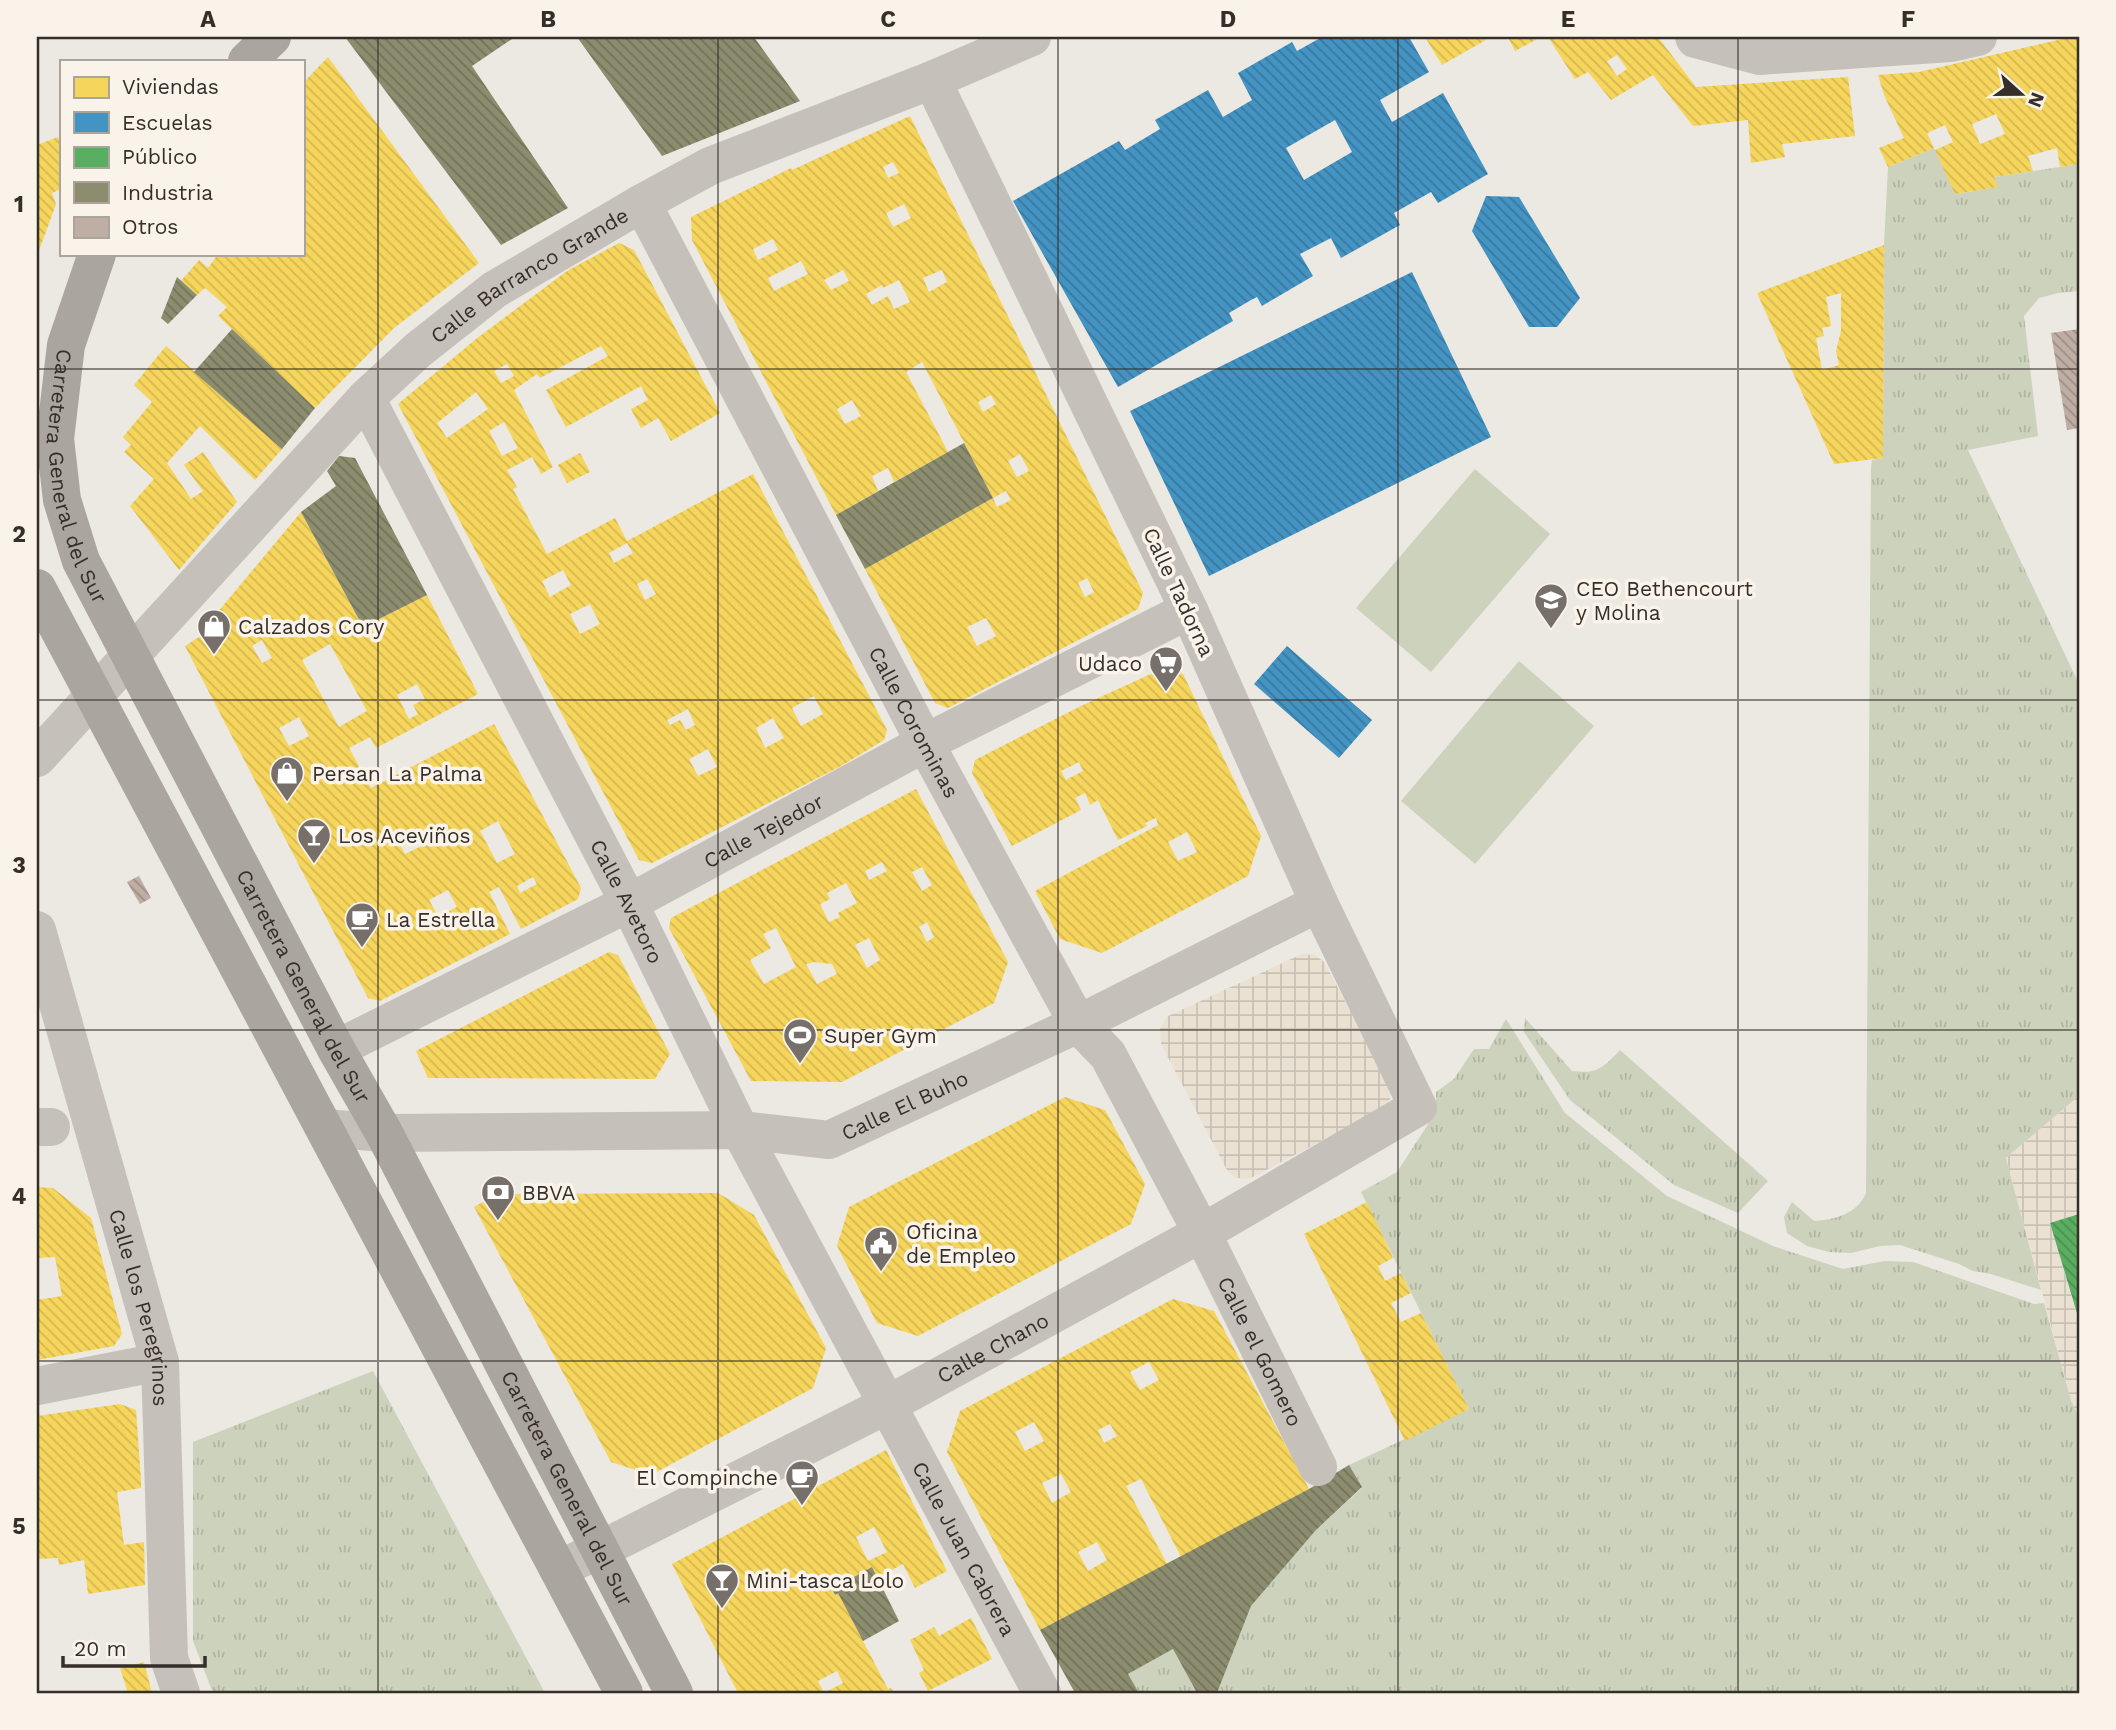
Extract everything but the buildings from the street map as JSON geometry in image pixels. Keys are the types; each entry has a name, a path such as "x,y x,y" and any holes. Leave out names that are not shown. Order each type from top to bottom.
{"main road":[{"path":"248,60 272,37"},
{"name":"Carretera General del Sur","path":"96,256 66,345 55,439 62,500 80,561 336,1049 384,1133 674,1693"},
{"path":"37,589 624,1693"}],"street":[{"name":"Calle Barranco Grande","path":"37,758 366,398 418,350 494,290 642,202 710,166 932,80 1032,37"},
{"path":"1694,37 1759,56 1951,43 1978,37"},
{"name":"Calle Tadorna","path":"932,80 1189,610 1318,903 1418,1107"},
{"name":"Calle Corominas","path":"642,202 925,743 1078,1024 1108,1055 1202,1233"},
{"name":"Calle Avetoro","path":"366,398 629,903 740,1130 887,1405"},
{"name":"Calle Tejedor","path":"336,1049 629,903 925,743 1189,610"},
{"name":"Calle El Buho","path":"325,1128 384,1133 740,1130 829,1140 1078,1024 1318,903"},
{"name":"Calle los Peregrinos","path":"37,930 160,1362 169,1658 181,1693"},
{"name":"Calle Chano","path":"558,1569 887,1405 1202,1233 1418,1107"},
{"name":"Calle el Gomero","path":"1202,1233 1318,1467"},
{"path":"37,1386 160,1362"},
{"name":"Calle Juan Cabrera","path":"887,1405 1042,1693"}],"green space":[{"path":"1934,148 1956,194 1997,187 1994,177 2079,164 2079,291 2039,298 2024,316 2038,436 1968,450 2079,684 2079,1096 2006,1158 2041,1290 1973,1271 1900,1245 1880,1246 1851,1253 1829,1252 1807,1246 1787,1233 1784,1217 1792,1202 1814,1221 1838,1217 1857,1206 1866,1193 1871,467 1872,460 1883,458 1884,245 1888,167"},
{"path":"1475,469 1550,534 1431,672 1356,608"},
{"path":"1519,661 1594,726 1475,864 1401,801"},
{"path":"1525,1018 1572,1071 1588,1072 1599,1068 1620,1050 1768,1181 1738,1213 1674,1185 1570,1100 1524,1032"},
{"path":"1506,1019 1565,1113 1667,1196 1773,1246 1843,1269 1885,1261 1913,1262 2034,1304 2044,1303 2071,1400 2079,1417 2079,1693 1217,1693 1251,1606 1316,1530 1362,1488 1349,1465 1469,1409 1361,1192 1397,1172 1436,1112 1436,1092 1454,1079 1474,1049 1489,1049"},
{"path":"373,1371 545,1693 213,1693 193,1641 193,1442"},
{"path":"1173,1649 1197,1693 1139,1693 1128,1674"}],"shaded area":[{"path":"1302,954 1315,955 1324,962 1391,1087 1390,1099 1384,1108 1249,1179 1237,1178 1228,1172 1161,1044 1160,1029 1166,1017"},
{"path":"2079,1096 2079,1214 2050,1223 2079,1323 2079,1417 2071,1400 2006,1158"}],"place":[{"name":"CEO Bethencourt y Molina","path":"1551,630"},
{"name":"Calzados Cory","path":"214,656"},
{"name":"Udaco","path":"1166,693"},
{"name":"Persan La Palma","path":"287,803"},
{"name":"Los Aceviños","path":"314,865"},
{"name":"La Estrella","path":"362,949"},
{"name":"Super Gym","path":"800,1065"},
{"name":"BBVA","path":"498,1222"},
{"name":"Oficina de Empleo","path":"881,1273"},
{"name":"El Compinche","path":"802,1507"},
{"name":"Mini-tasca Lolo","path":"722,1610"}]}
